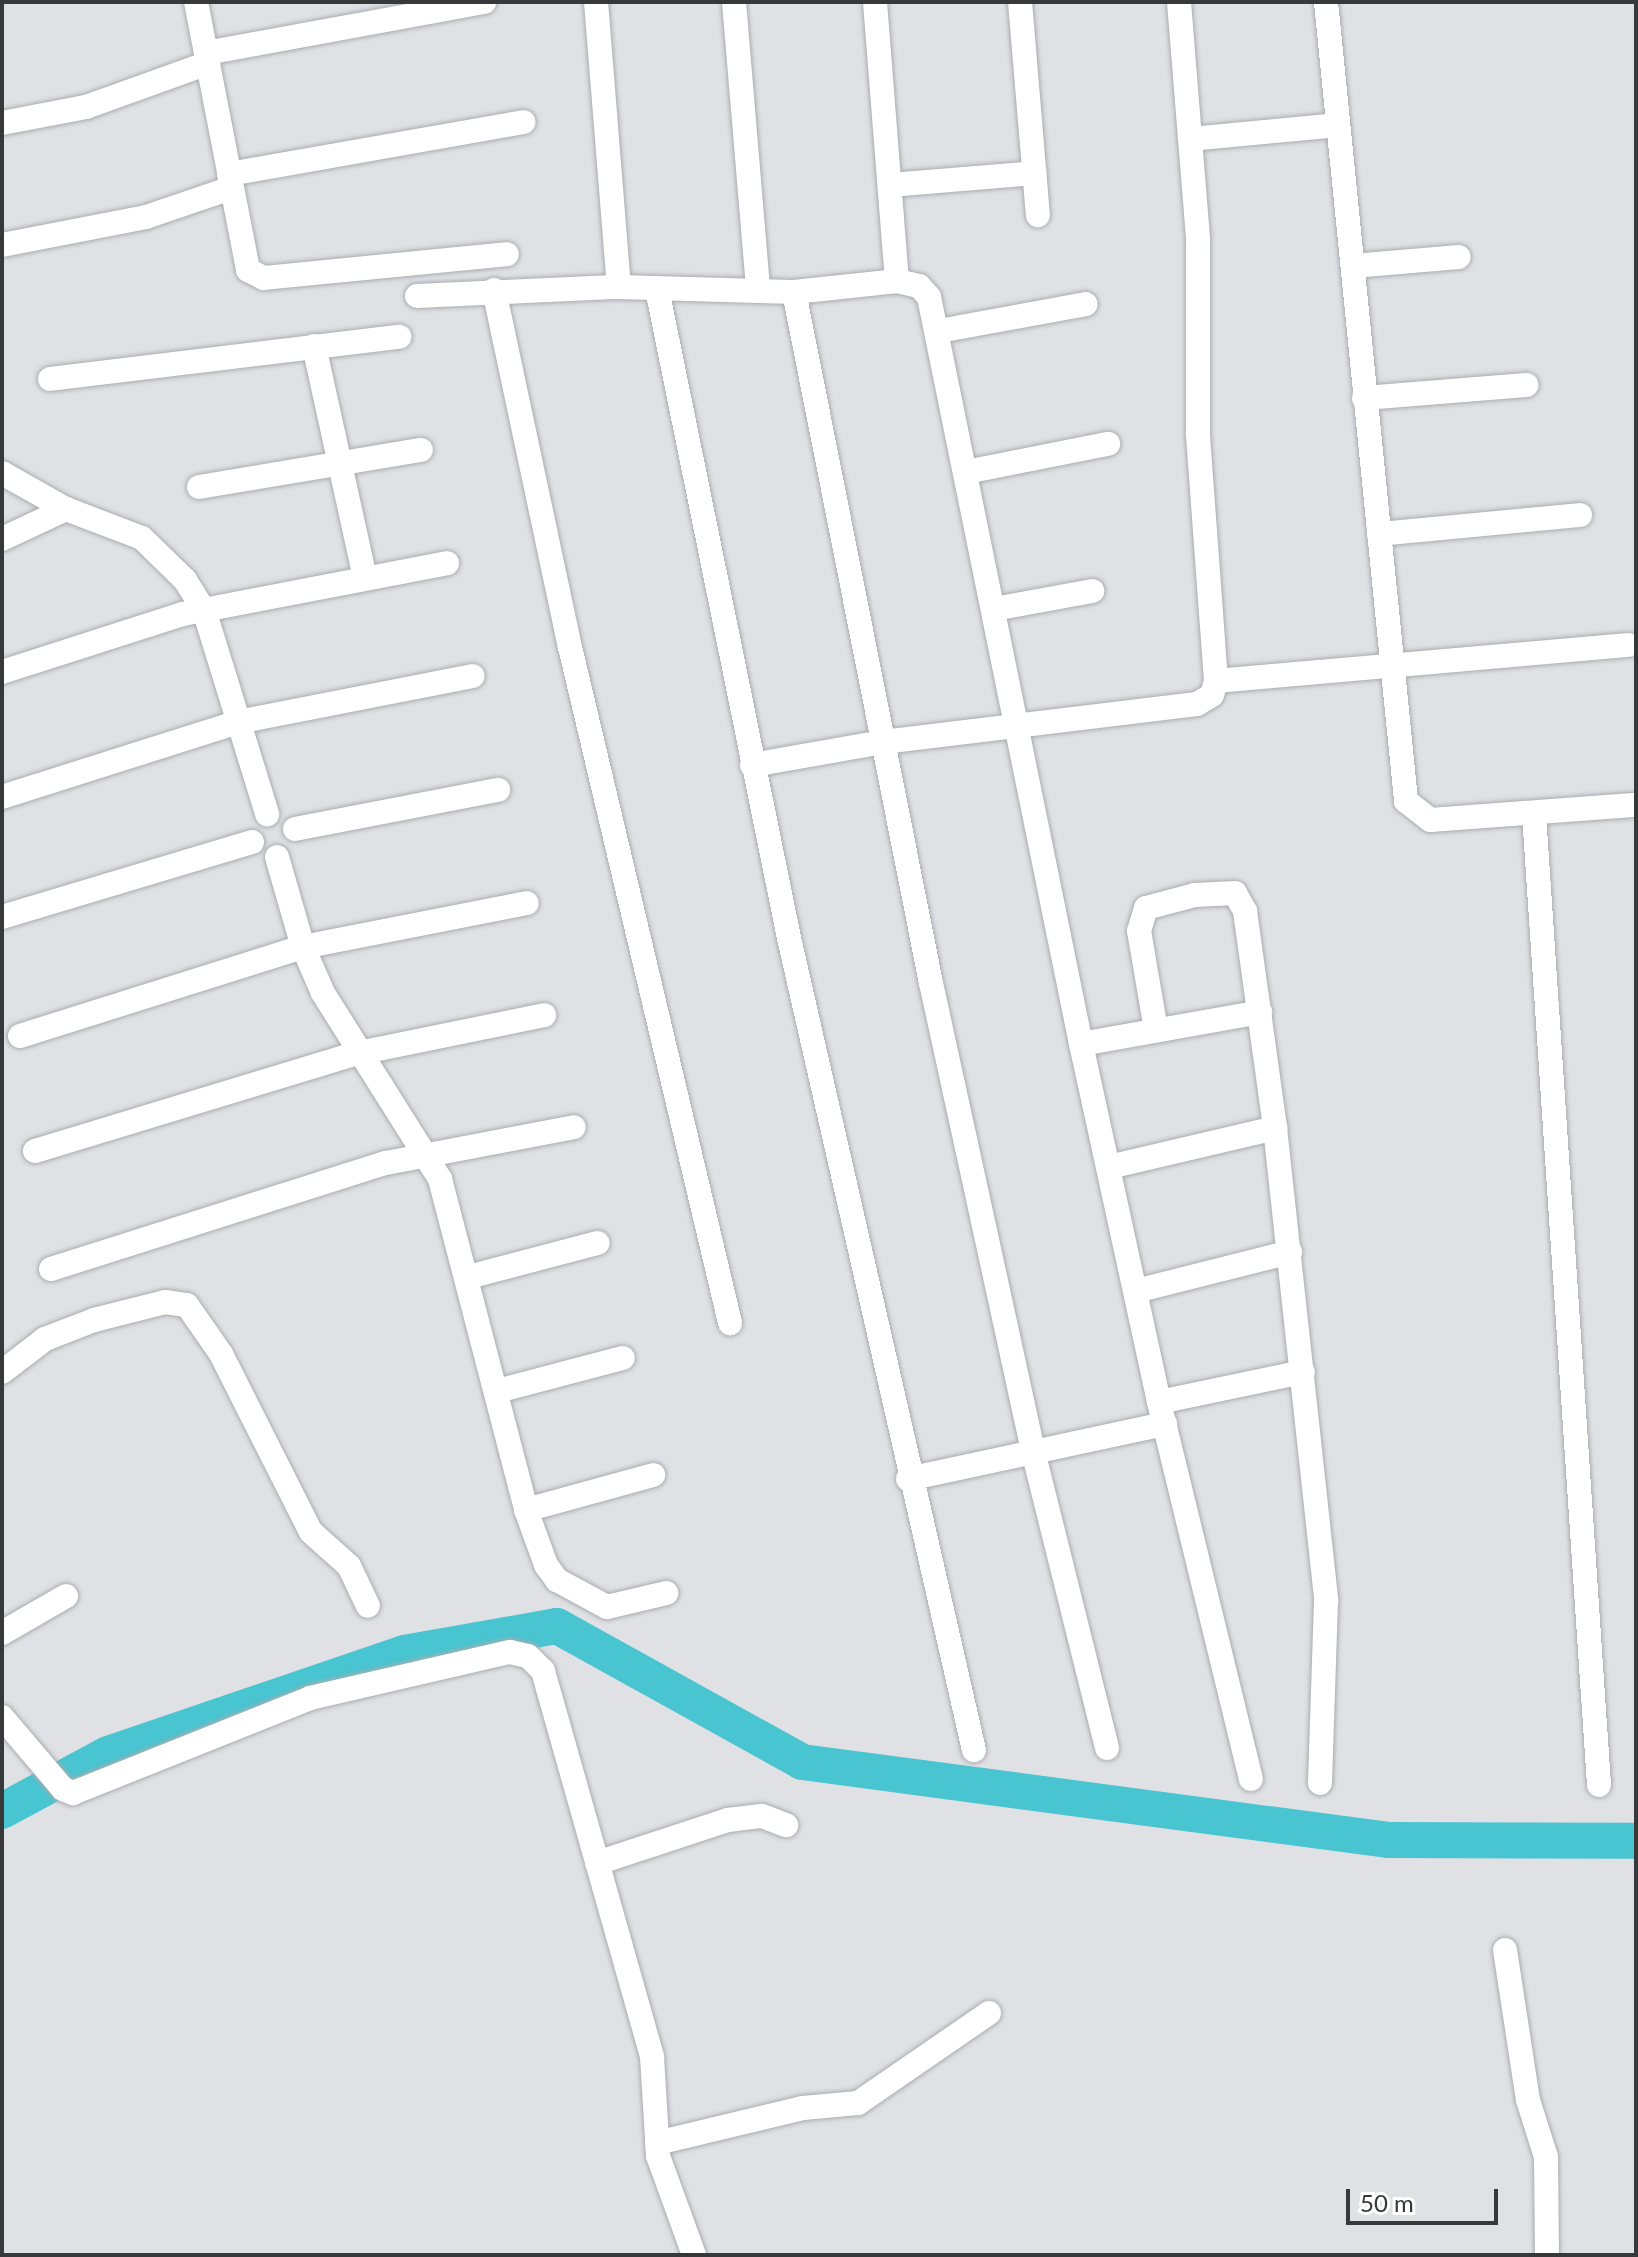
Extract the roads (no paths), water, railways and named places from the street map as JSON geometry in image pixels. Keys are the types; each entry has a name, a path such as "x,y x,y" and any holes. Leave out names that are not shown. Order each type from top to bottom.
{"street":[{"path":"196,2 242,255 248,270 264,278 507,254"},
{"path":"2,123 86,107 207,58 484,2"},
{"path":"596,2 619,287"},
{"path":"734,2 758,290"},
{"path":"875,2 897,281"},
{"path":"1020,2 1038,215"},
{"path":"752,765 883,742 1197,704 1212,695 1216,681 1201,497 1198,238 1179,2"},
{"path":"1326,2 1403,790 1414,812 1430,820 1636,805"},
{"path":"2,245 146,217 230,181 523,122"},
{"path":"1190,139 1337,125"},
{"path":"890,185 1035,173"},
{"path":"1353,266 1459,257"},
{"path":"417,296 494,290 619,287 794,292 897,281 924,291 939,331 1081,1044 1162,1413 1251,1779"},
{"path":"657,289 752,765 908,1479 974,1750"},
{"path":"494,290 570,647 730,1323"},
{"path":"794,292 883,742 1034,1455 1107,1748"},
{"path":"939,331 1086,304"},
{"path":"50,379 399,337"},
{"path":"314,346 365,577"},
{"path":"1364,398 1526,385"},
{"path":"966,472 1108,444"},
{"path":"199,487 421,450"},
{"path":"2,473 66,509 142,538 165,555 204,610 267,814"},
{"path":"2,539 66,509"},
{"path":"1379,534 1580,515"},
{"path":"2,672 204,610 447,563"},
{"path":"994,609 1092,591"},
{"path":"1216,681 1628,645"},
{"path":"2,797 238,722 473,676"},
{"path":"295,829 498,790"},
{"path":"267,814 284,816 295,829 292,846 277,857 262,854 252,842 254,825 267,814"},
{"path":"1534,814 1599,1785"},
{"path":"2,917 252,842"},
{"path":"277,857 303,947 358,1053 429,1154 468,1277 526,1510 546,1565 557,1580 584,1598 607,1607 666,1593"},
{"path":"1156,1030 1141,919 1156,902 1230,891 1242,903 1260,1012 1303,1372 1326,1601 1320,1783"},
{"path":"20,1036 303,947 527,903"},
{"path":"1081,1044 1260,1012"},
{"path":"35,1151 358,1053 544,1015"},
{"path":"51,1269 328,1180 429,1154 574,1127"},
{"path":"1109,1167 1275,1128"},
{"path":"468,1277 598,1243"},
{"path":"1136,1291 1290,1252"},
{"path":"2,1372 38,1343 94,1320 165,1302 187,1305 221,1354 311,1532 349,1566 368,1606"},
{"path":"497,1391 623,1358"},
{"path":"908,1479 1034,1455 1303,1372"},
{"path":"526,1510 653,1475"},
{"path":"2,1633 66,1596"},
{"path":"2,1717 63,1789 73,1793 310,1698 510,1652 528,1656 543,1671 652,2057 657,2143 666,2188 694,2255"},
{"path":"597,1863 728,1820 762,1816 786,1825"},
{"path":"1505,1950 1528,2100 1546,2157 1547,2255"},
{"path":"657,2143 803,2108 858,2103 989,2013"}],"waterway":[{"path":"2,1811 108,1754 404,1653 557,1626 802,1762 1388,1840 1636,1841"}]}
